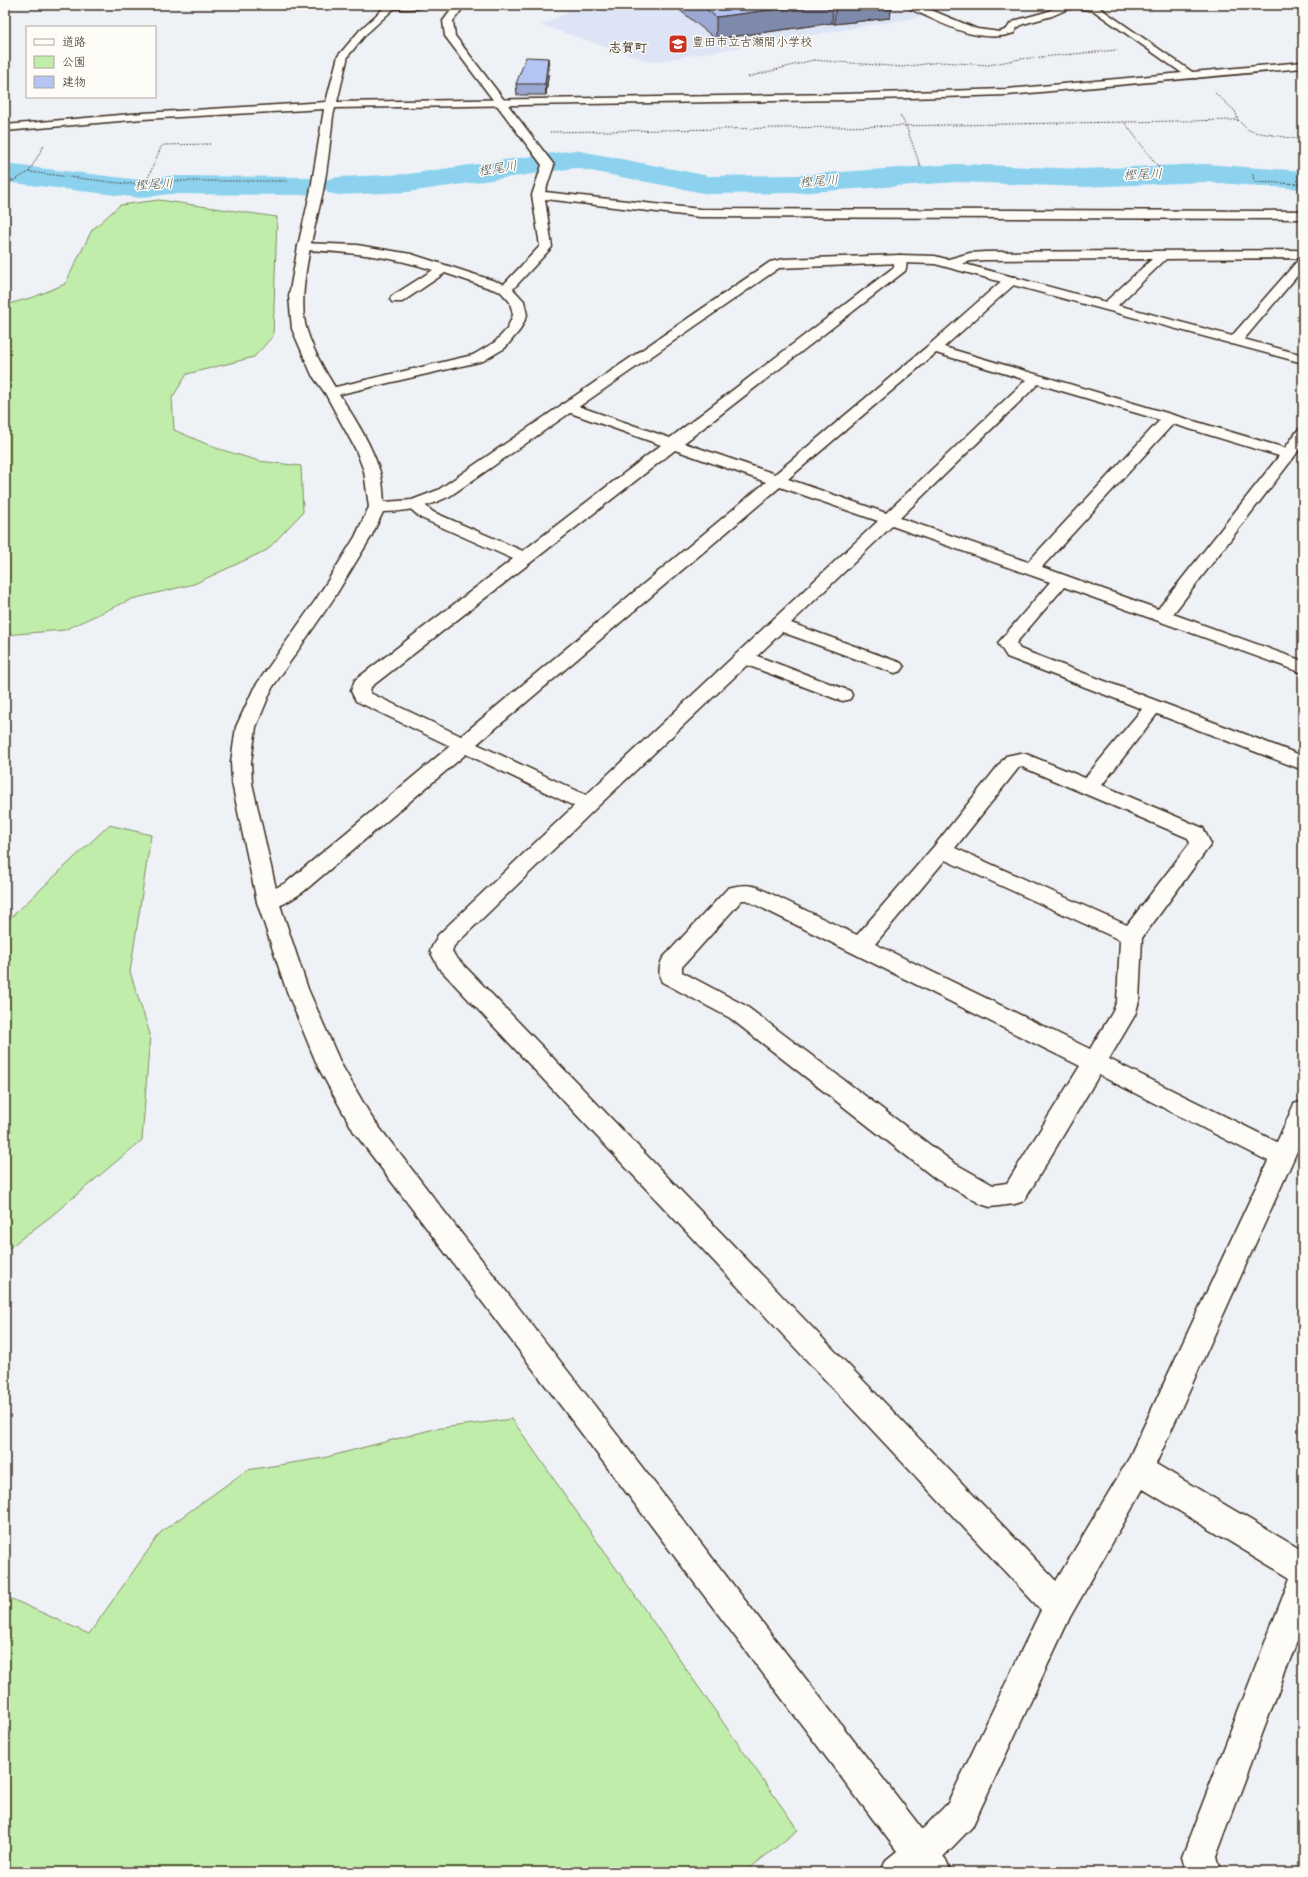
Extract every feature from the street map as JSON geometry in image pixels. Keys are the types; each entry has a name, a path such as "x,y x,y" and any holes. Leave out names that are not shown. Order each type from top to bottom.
{"street":[{"path":"422,5 392,5 363,32 343,56 336,79 332,105 328,116 317,189 304,246 296,296 299,329 319,375 332,392 364,450 372,471 378,507 363,537 325,598 263,688 246,727 241,762 242,783 268,902 297,989 330,1067 363,1125 918,1866 960,1815 1059,1606 1138,1470 1303,1111"},
{"path":"457,5 457,9 448,18 447,22 450,36 499,103 546,162 538,195 546,247 506,289"},
{"path":"911,5 976,33 994,35 1011,32 1013,26 1020,22 1049,14 1066,6 1090,7 1097,9 1193,76"},
{"path":"5,128 143,116 332,105 740,99 1007,92 1303,65"},
{"path":"538,195 700,213 1303,215"},
{"path":"304,246 356,249 411,258 506,289 517,301 520,315 513,330 500,345 478,358 332,392"},
{"path":"950,263 970,257 985,256 1303,254"},
{"path":"1108,306 1163,255"},
{"path":"588,804 363,697 360,691 362,684 900,268 900,260"},
{"path":"378,507 401,508 414,505 444,493 774,264 811,261 935,260 1303,359"},
{"path":"1235,341 1303,261"},
{"path":"397,299 442,269"},
{"path":"268,902 295,887 465,745 934,348 1011,280"},
{"path":"934,348 1289,454"},
{"path":"1035,379 745,658 588,804 446,941 441,951 447,962 1059,1606"},
{"path":"567,407 1302,665"},
{"path":"1031,569 1169,419"},
{"path":"1162,616 1289,454 1303,433"},
{"path":"414,505 427,515 525,558"},
{"path":"1060,580 1007,643 1013,653 1303,763"},
{"path":"779,625 895,667"},
{"path":"745,658 842,695"},
{"path":"1088,788 1153,707"},
{"path":"860,946 942,850 1013,761 1020,759 1026,760 1088,788 1196,833 1200,838 1201,844 1131,936 1128,1001 1123,1015 1095,1062 1015,1193 990,1196 945,1171 738,1012 670,976 671,964 736,893 749,892 1095,1062 1282,1156"},
{"path":"942,850 1131,936"},
{"path":"1138,1470 1303,1568"},
{"path":"1203,1872 1199,1857 1303,1584"}],"path":[{"path":"740,99 741,82 743,79 808,61 902,67 940,62 985,65 1020,59 1150,46"},
{"path":"1193,76 1202,80 1235,111 1238,120 1247,129 1254,132 1303,140"},
{"path":"892,96 902,122 906,126 921,168"},
{"path":"522,132 1238,120"},
{"path":"1125,123 1159,168"},
{"path":"5,185 29,172 39,157 51,132 51,124"},
{"path":"146,183 164,145 210,144"},
{"path":"29,172 115,183 288,181"},
{"path":"1253,174 1254,182 1303,184"},
{"path":"5,179 14,180"}],"shaded area":[{"name":"豊田市立古瀬間小学校","path":"559,5 900,5 926,16 651,62 541,25 568,13"}],"green space":[{"path":"159,200 277,217 273,336 254,357 187,374 172,398 174,430 216,448 259,461 301,466 303,512 267,550 194,584 132,599 64,630 5,635 5,305 34,297 65,284 92,230 120,205"},
{"path":"109,825 151,835 130,972 150,1034 142,1140 50,1217 5,1251 5,923"},
{"path":"512,1419 798,1830 745,1872 5,1872 5,1596 89,1634 161,1532 247,1470 323,1458 434,1429"}],"building":[{"path":"701,5 808,5 716,17"},
{"path":"526,57 548,58 545,84 516,84"}],"waterway":[{"name":"樫尾川","path":"339,186 408,183 575,159 709,185 796,184 957,173 1083,178 1205,173 1303,180"},
{"name":"樫尾川","path":"5,173 141,189 169,185 303,186"}],"place":[{"name":"豊田市立古瀬間小学校","path":"678,44"}],"district":[{"name":"志賀町","path":"628,49"}]}
